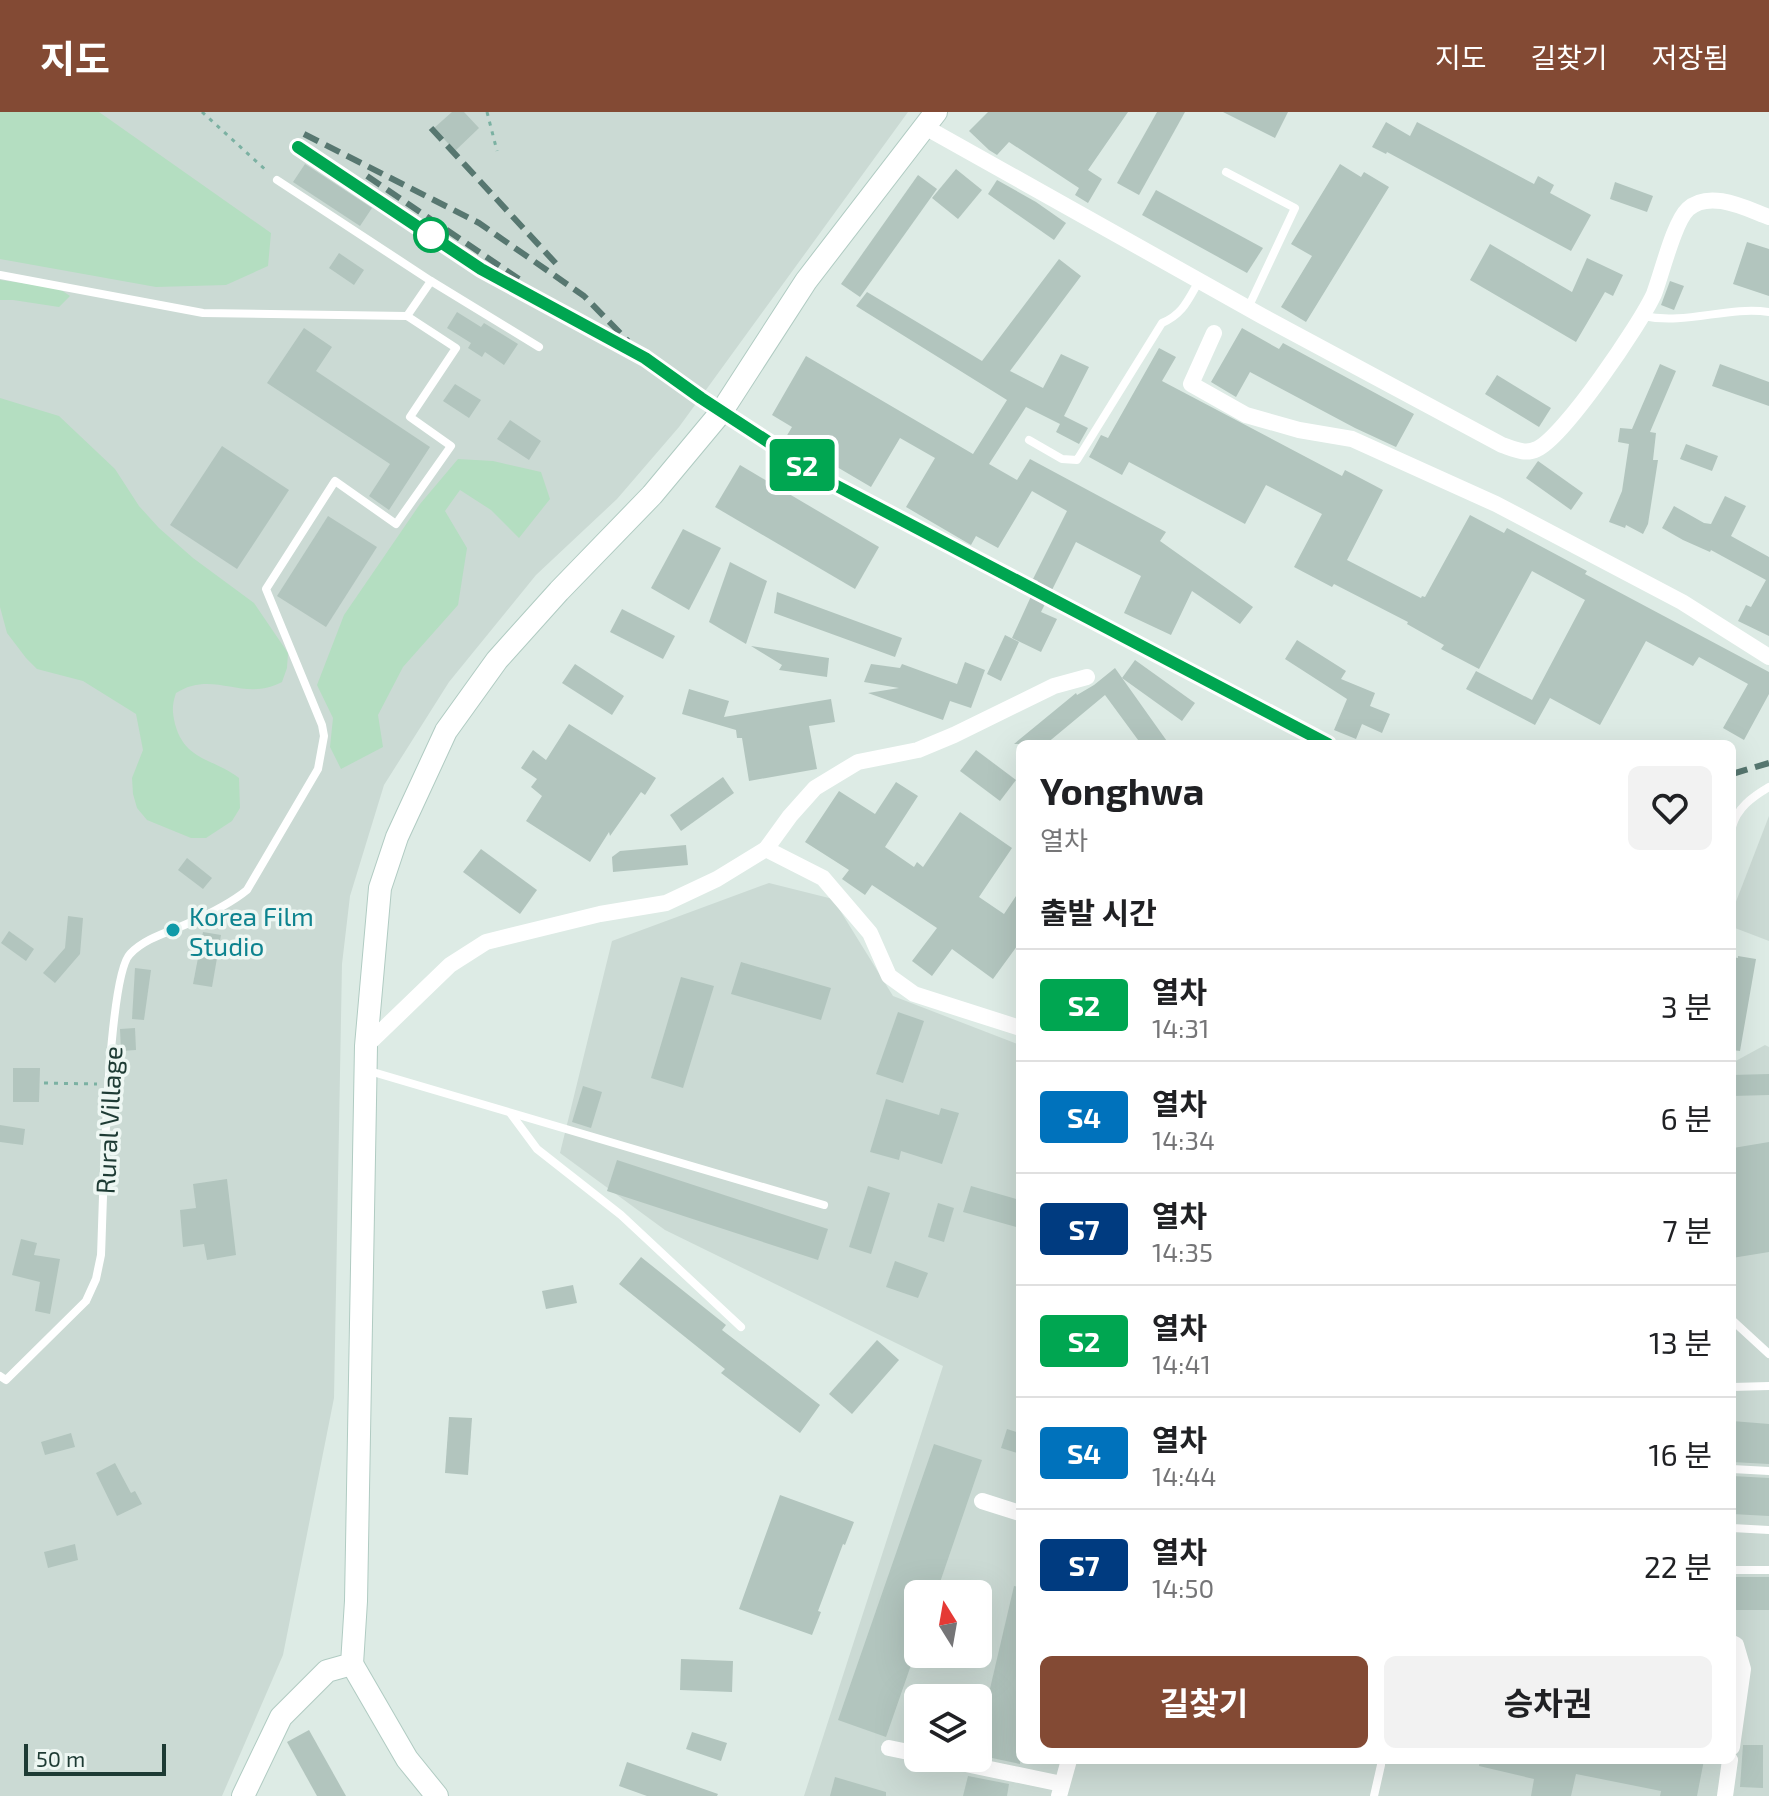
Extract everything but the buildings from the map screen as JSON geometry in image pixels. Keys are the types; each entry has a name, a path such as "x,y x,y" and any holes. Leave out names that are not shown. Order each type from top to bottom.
{"street":[{"path":"437,1796 407,1759 352,1664 356,1601 365,1070 380,888 397,837 446,731 497,660 652,495 722,411 806,281 931,120 1199,281 1502,445 1522,452 1537,450 1558,431 1631,337 1654,294 1688,208 1704,201 1730,202 1769,217"},
{"path":"1214,333 1191,384 1246,415 1299,430 1352,439 1496,504 1682,602 1769,657"},
{"path":"366,1046 450,965 486,942 600,914 666,903 717,879 766,849 815,788 858,762 918,750 1054,686 1087,677"},
{"path":"766,849 823,878 870,933 889,976 914,994 1016,1027"},
{"path":"982,1501 1016,1512"},
{"path":"1736,1645 1743,1669 1736,1719"},
{"path":"243,1796 281,1717 327,1671 352,1664"},
{"path":"889,1748 904,1751"},
{"path":"991,1772 1060,1790 1068,1764"},
{"path":"1725,1796 1729,1764"}],"lane":[{"path":"1226,172 1295,208 1248,308"},
{"path":"277,180 539,347"},
{"path":"0,275 203,313 407,316 431,281"},
{"path":"1029,440 1062,459 1077,460 1162,323 1176,317 1184,308 1199,281"},
{"path":"1642,316 1685,320 1756,310 1769,312"},
{"name":"Rural Village","path":"0,1376 6,1380 86,1301 96,1279 101,1255 108,1084 116,994 123,964 128,955 143,943 220,907 247,890 318,769 324,736 322,725 266,589 335,481 396,524 451,446 410,417 456,348 407,316"},
{"path":"1736,820 1752,797 1769,787"},
{"path":"365,1070 824,1205"},
{"path":"511,1113 537,1149 621,1215 741,1327"},
{"path":"1736,1324 1769,1354"},
{"path":"1736,1387 1769,1386"},
{"path":"1736,1469 1769,1471"},
{"path":"1736,1528 1769,1530"},
{"path":"1736,1570 1769,1570"},
{"path":"1374,1796 1381,1765"}],"path":[{"path":"202,112 277,180"},
{"path":"487,112 497,151"},
{"path":"44,1083 108,1084"}],"shaded area":[{"name":"Korea Film Studio","path":"0,112 908,112 679,427 617,499 536,575 449,682 384,785 350,896 342,964 334,1398 283,1655 222,1796 0,1796"},
{"path":"1769,816 1769,941 1736,928 1736,902"},
{"path":"769,883 833,899 893,996 1016,1043 1016,1764 1736,1764 1736,1061 1765,1045 1769,1047 1769,1796 804,1796 943,1366 665,1230 560,1153 612,941"}],"green space":[{"path":"0,112 99,112 271,233 268,266 226,285 156,287 0,259"},
{"path":"0,280 58,288 70,296 59,307 0,300"},
{"path":"0,398 59,416 115,469 139,506 159,528 193,558 254,603 288,653 282,682 268,688 203,684 176,693 174,719 186,745 239,778 240,808 232,821 206,838 191,838 147,820 137,808 132,778 143,750 136,714 83,681 37,669 7,633 0,607"},
{"path":"458,459 493,461 541,472 550,499 519,538 491,510 460,490 445,511 467,548 458,605 403,667 378,715 383,747 341,769 330,747 333,718 317,685 344,615 420,504"}],"railway":[{"path":"431,128 561,269"},
{"path":"304,134 479,223 584,296 628,341"},
{"path":"298,147 481,269 645,358 833,484 1320,740"},
{"path":"367,176 519,279"},
{"path":"1736,773 1769,763"}],"train":[{"name":"S2","path":"298,147 481,269 645,358 833,484 1320,740"}],"place":[{"name":"Korea Film Studio","path":"173,930"}]}
